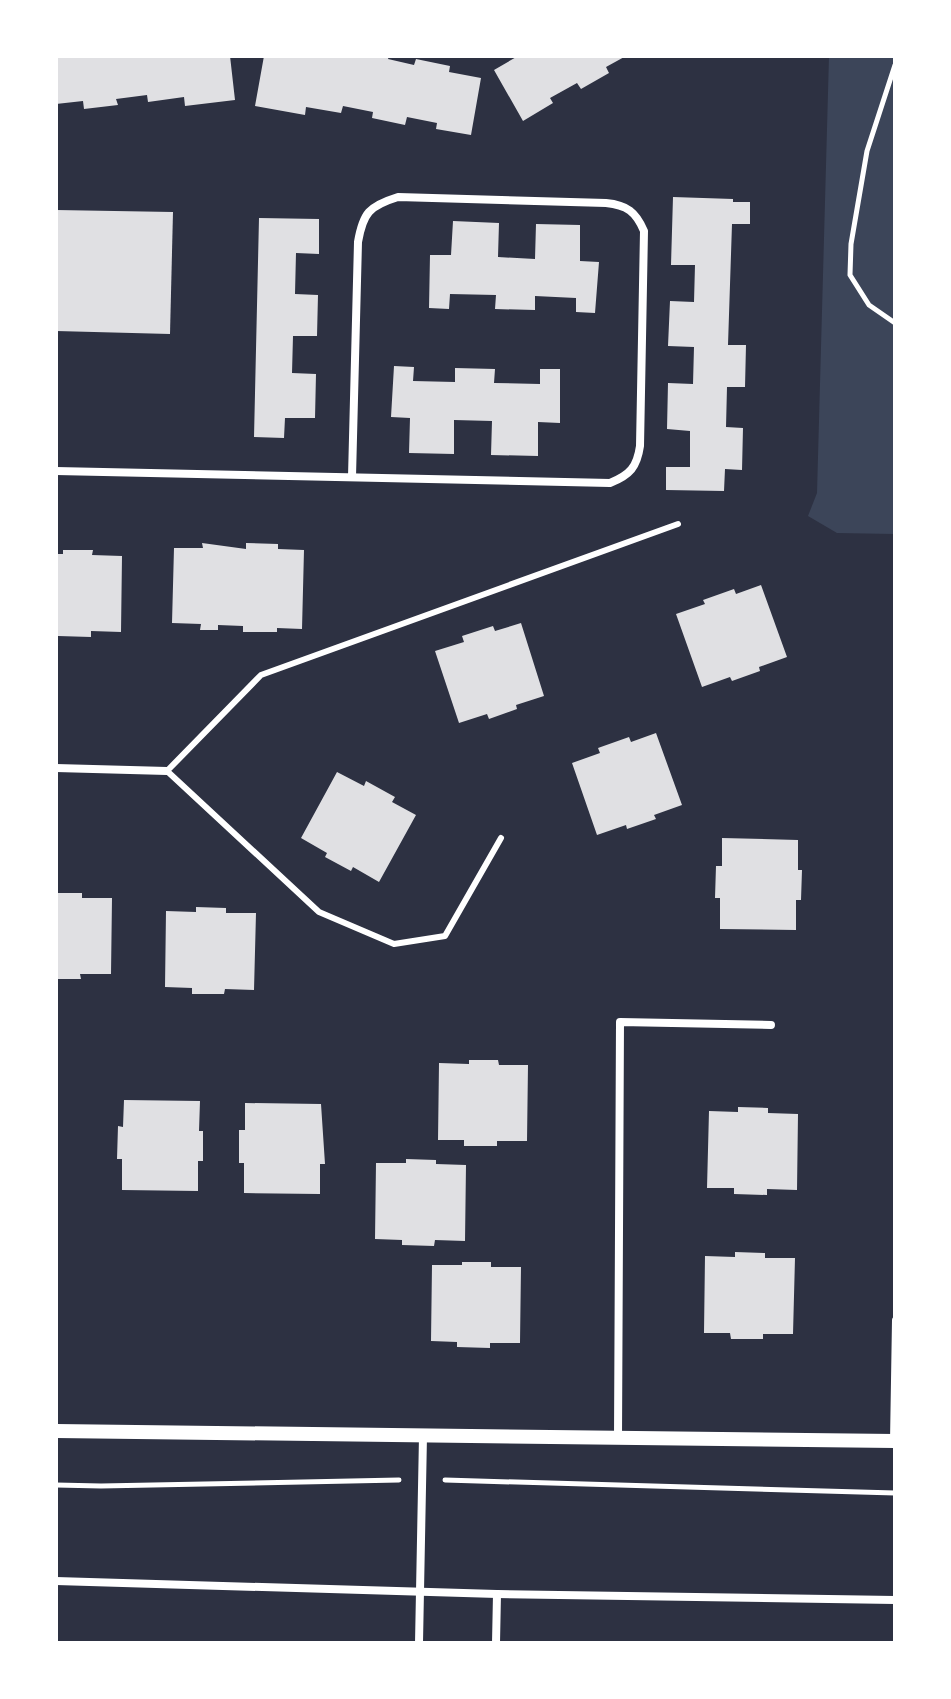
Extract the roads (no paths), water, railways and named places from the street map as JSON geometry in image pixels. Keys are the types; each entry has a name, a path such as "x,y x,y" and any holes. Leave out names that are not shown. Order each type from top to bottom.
{"street":[{"path":"56,471 610,483 626,477 637,463 640,446 644,231 637,215 624,205 606,203 398,197 376,204 362,220 358,242 352,477"},
{"path":"56,768 167,771"},
{"path":"618,1439 620,1022 771,1025"},
{"path":"56,1431 894,1441"},
{"path":"419,1643 423,1436"},
{"path":"56,1581 497,1594 895,1600"},
{"path":"496,1643 497,1594"}],"lane":[{"path":"501,838 445,936 394,944 319,912 167,771 261,675 678,524"},
{"path":"894,1441 895,1320"}]}
